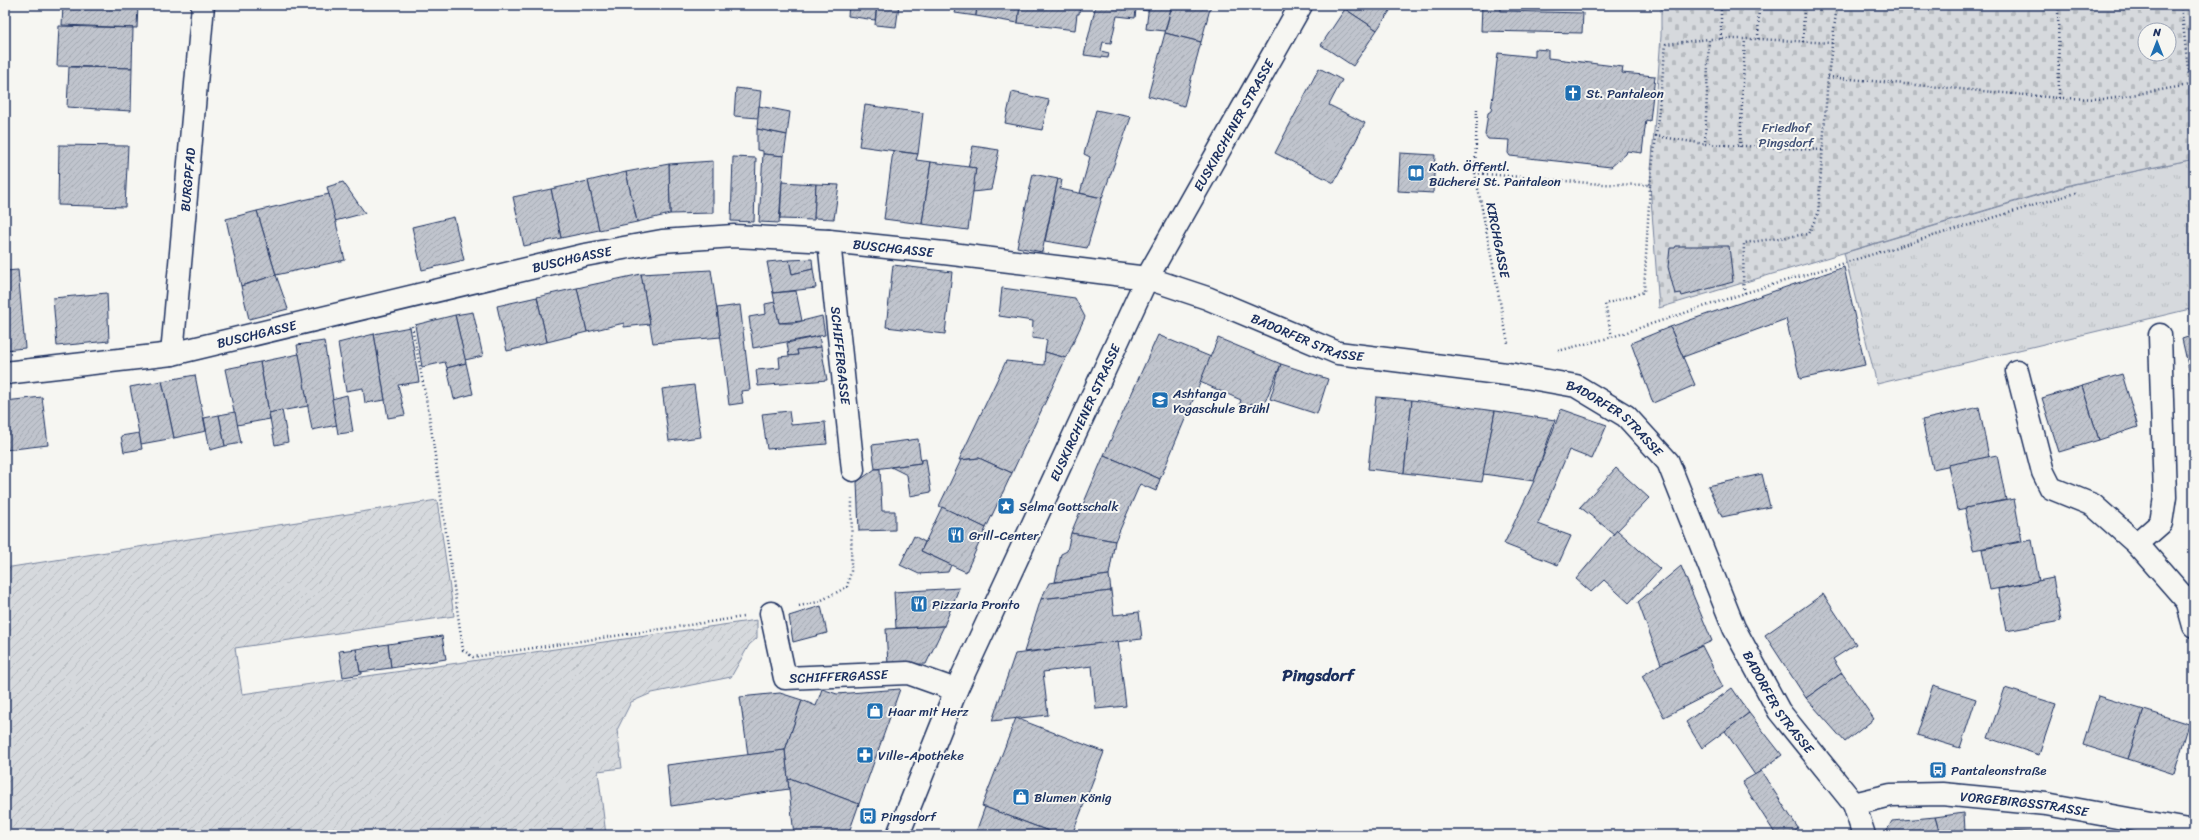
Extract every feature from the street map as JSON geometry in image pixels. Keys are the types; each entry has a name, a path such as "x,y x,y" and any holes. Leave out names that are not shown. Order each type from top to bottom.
{"street":[{"name":"BURGPFAD","path":"172,354 203,5"},
{"name":"EUSKIRCHENER STRASSE","path":"898,835 956,690 1147,278 1301,5"},
{"name":"BUSCHGASSE","path":"5,373 172,354 585,255 662,242 734,236 829,241 944,253 1147,278"},
{"name":"SCHIFFERGASSE","path":"829,241 853,470"},
{"name":"BADORFER STRASSE","path":"1147,278 1207,298 1338,353 1514,375 1576,386 1626,416 1668,462 1734,628 1779,712 1854,804 1864,835"},
{"path":"2137,544 2161,523 2165,497 2160,335"},
{"path":"2017,371 2043,472 2051,488 2093,504 2137,544 2187,601 2194,626"},
{"name":"SCHIFFERGASSE","path":"771,613 785,678 908,673 956,690"},
{"name":"VORGEBIRGSSTRASSE","path":"1854,804 1891,795 1942,794 2046,804 2194,831"}],"path":[{"path":"1721,5 1721,39"},
{"path":"1758,5 1758,39"},
{"path":"1803,42 1804,5"},
{"path":"1745,293 1743,283 1744,243 1808,234 1818,214 1828,77 1836,5"},
{"path":"2058,5 2059,98"},
{"path":"2182,5 2194,124"},
{"path":"1705,144 1709,39"},
{"path":"1612,337 1605,304 1644,292 1650,185 1666,44 1709,39 1758,39 1832,43"},
{"path":"1740,147 1745,39"},
{"path":"1828,77 2059,98 2109,99 2189,85"},
{"name":"KIRCHGASSE","path":"1477,109 1475,173 1514,375"},
{"path":"1656,136 1705,144 1740,147 1822,150"},
{"path":"1475,173 1600,184 1650,185"},
{"path":"1514,375 1544,355 1612,337 1745,293 2078,192"},
{"path":"406,298 430,414 463,650 473,656 771,613 818,602 847,587 851,571 853,470"}],"green space":[{"name":"Friedhof Pingsdorf","path":"1661,5 2194,5 2194,159 2073,184 1659,308 1650,185 1661,36"},
{"path":"2194,159 2194,308 1877,384 1844,253 2075,184"},
{"path":"437,500 454,616 235,648 242,694 757,620 757,638 749,645 731,677 652,693 631,702 617,730 622,768 598,771 606,835 5,835 5,568"}],"building":[{"path":"63,5 138,5 137,28 62,25"},
{"path":"443,5 519,5 519,8"},
{"path":"603,5 635,5 634,9"},
{"path":"849,5 877,5 875,20 848,16"},
{"path":"877,5 899,5 896,27 875,25"},
{"path":"957,5 977,5 976,16 955,13"},
{"path":"977,5 1020,5 1018,23 976,16"},
{"path":"1020,5 1080,5 1075,30 1018,23"},
{"path":"1096,5 1149,5 1148,11 1136,9 1135,18 1117,16 1111,43 1103,42 1101,51 1109,53 1108,58 1084,55"},
{"path":"1149,5 1172,5 1165,31 1146,29"},
{"path":"1172,5 1211,5 1201,42 1165,33"},
{"path":"1348,5 1394,5 1377,30 1345,9"},
{"path":"1482,5 1501,5 1501,11 1583,13 1582,33 1481,31"},
{"path":"1345,9 1377,30 1353,66 1321,45"},
{"path":"59,26 133,28 132,68 57,66"},
{"path":"1165,33 1201,42 1184,106 1148,96"},
{"name":"St. Pantaleon","path":"1535,49 1548,50 1548,58 1623,67 1622,73 1655,76 1650,121 1646,120 1642,153 1627,151 1626,154 1611,167 1510,156 1508,153 1509,140 1488,139 1485,135 1488,113 1491,111 1498,53 1535,57"},
{"path":"69,67 132,68 131,111 67,107"},
{"path":"1319,68 1342,80 1329,105 1365,123 1334,183 1275,153"},
{"path":"736,88 761,91 758,118 734,116"},
{"path":"1012,92 1049,100 1042,130 1005,123"},
{"path":"865,105 923,113 918,154 859,146"},
{"path":"759,106 790,112 787,135 757,129"},
{"path":"1096,110 1131,117 1102,198 1080,193 1090,157 1084,154"},
{"path":"757,129 787,135 784,156 763,154 763,151 757,150"},
{"path":"59,145 128,146 125,207 58,205"},
{"path":"973,146 999,150 991,190 972,192 976,168 968,167"},
{"path":"893,151 918,154 916,160 931,162 922,224 884,219"},
{"name":"Kath. Öffentl. Bücherei St. Pantaleon","path":"1400,153 1435,155 1433,193 1398,191"},
{"path":"763,154 784,156 779,223 759,222"},
{"path":"733,157 756,158 754,222 731,221"},
{"path":"713,161 713,213 670,214 669,164"},
{"path":"931,162 976,168 968,230 922,224"},
{"path":"669,164 670,214 637,222 626,172"},
{"path":"626,172 637,222 599,230 588,181"},
{"path":"1033,174 1058,179 1042,252 1017,247"},
{"path":"1058,179 1062,180 1060,189 1102,198 1087,248 1045,241"},
{"path":"588,181 599,230 561,238 551,189"},
{"path":"343,182 365,213 335,221 327,187"},
{"path":"782,182 816,184 814,220 780,219"},
{"path":"816,184 839,185 834,219 814,218"},
{"path":"551,189 561,238 524,246 513,197"},
{"path":"329,194 345,260 276,275 257,211"},
{"path":"257,211 276,275 241,286 226,219"},
{"path":"454,217 464,260 422,270 412,227"},
{"path":"1676,246 1729,246 1733,282 1682,296 1681,293 1675,294 1668,267 1670,248 1675,248"},
{"path":"812,259 813,269 792,274 789,260"},
{"path":"789,260 792,274 813,269 816,288 773,293 767,262"},
{"path":"893,265 952,272 945,334 886,327"},
{"path":"1844,267 1865,365 1800,379 1786,319 1683,357 1670,327"},
{"path":"18,270 25,348 5,350 5,271"},
{"path":"711,270 721,337 653,343 641,274"},
{"path":"641,274 650,324 624,327 624,323 587,332 577,288"},
{"path":"276,275 288,309 249,319 241,286"},
{"path":"577,288 587,332 547,342 537,297"},
{"path":"1002,288 1075,298 1085,317 1066,358 1045,352 1047,340 1032,338 1033,321 999,316"},
{"path":"796,291 802,321 779,323 773,293"},
{"path":"107,293 109,341 57,346 53,298"},
{"path":"537,297 547,342 507,351 497,306"},
{"path":"775,302 779,323 794,323 822,316 825,335 753,348 749,317 766,314 765,304"},
{"path":"740,305 750,390 741,391 743,403 729,405 717,308"},
{"path":"473,312 483,356 465,360 455,315"},
{"path":"455,315 466,363 447,368 445,362 422,367 415,325"},
{"path":"410,327 419,382 398,385 405,415 388,418 374,334"},
{"path":"1670,327 1695,385 1653,403 1631,343"},
{"path":"374,334 385,400 365,403 363,388 346,391 338,343"},
{"path":"1158,335 1211,357 1160,479 1104,455"},
{"path":"2194,335 2194,383 2192,383 2182,339"},
{"path":"819,336 821,347 797,350 798,355 789,356 787,343"},
{"path":"1218,338 1281,364 1262,409 1251,403 1248,410 1239,406 1241,400 1200,382"},
{"path":"324,341 337,425 312,430 297,345"},
{"path":"821,347 827,380 758,386 756,370 780,368 779,357 798,355 797,350"},
{"path":"1045,352 1066,358 1012,473 979,458 959,460 1006,361 1044,365"},
{"path":"299,354 308,406 269,413 260,362"},
{"path":"260,362 270,419 237,425 225,369"},
{"path":"466,363 473,394 454,399 447,368"},
{"path":"1281,364 1328,379 1317,414 1270,399"},
{"path":"2122,374 2138,427 2099,440 2082,386"},
{"path":"195,375 206,431 174,438 162,381"},
{"path":"162,381 174,438 141,444 130,387"},
{"path":"694,385 701,437 669,441 662,389"},
{"path":"2082,386 2099,440 2059,452 2042,398"},
{"path":"347,395 353,432 338,434 332,399"},
{"path":"42,397 48,445 5,450 5,401"},
{"path":"1376,397 1412,400 1404,473 1368,469"},
{"path":"1412,400 1495,411 1482,482 1404,473"},
{"path":"1979,407 1989,457 1933,469 1922,420"},
{"path":"1561,409 1607,425 1592,459 1569,450 1538,524 1571,536 1558,565 1504,544 1534,481"},
{"path":"282,410 288,442 275,445 269,413"},
{"path":"789,411 791,425 825,422 827,444 767,449 762,414"},
{"path":"1495,411 1555,420 1534,481 1483,474"},
{"path":"235,412 241,443 225,446 219,415"},
{"path":"219,415 225,446 210,450 204,418"},
{"path":"139,433 142,449 124,452 121,436"},
{"path":"918,439 921,463 875,469 872,445"},
{"path":"1104,455 1160,479 1156,491 1140,484 1115,541 1071,533"},
{"path":"1997,455 2006,500 1957,510 1948,465"},
{"path":"979,458 1012,473 986,528 939,506 961,460"},
{"path":"926,459 931,492 910,496 907,475 891,467 921,463 921,460"},
{"path":"1616,468 1649,498 1614,534 1580,507"},
{"path":"875,469 880,469 882,511 895,511 895,530 859,531 857,482"},
{"path":"1762,474 1770,507 1722,517 1708,486"},
{"path":"2014,499 2022,541 1973,550 1965,508"},
{"name":"Grill-Center","path":"942,507 986,528 966,572 921,551"},
{"path":"1617,530 1660,569 1629,603 1604,580 1591,592 1576,579"},
{"path":"1071,533 1115,541 1109,575 1055,582 1061,554 1067,551"},
{"path":"914,536 925,542 921,551 951,565 948,572 919,574 900,565"},
{"path":"2032,540 2039,581 1990,590 1982,549"},
{"path":"1681,566 1712,641 1661,664 1638,602"},
{"path":"1109,575 1111,591 1041,599 1049,583"},
{"path":"2053,578 2061,621 2006,631 1998,589"},
{"path":"959,588 944,626 896,628 894,592"},
{"path":"1111,591 1114,615 1139,612 1142,639 1024,652 1041,599"},
{"path":"1823,594 1856,644 1833,659 1842,673 1806,698 1765,635"},
{"path":"821,606 827,633 793,642 789,616"},
{"path":"944,626 926,664 888,665 886,629"},
{"path":"442,636 446,659 391,668 388,644"},
{"path":"1118,641 1126,706 1096,709 1092,666 1043,672 1048,715 992,721 1015,654"},
{"path":"388,644 391,668 360,672 356,649"},
{"path":"1702,646 1723,687 1664,717 1642,676 1661,664"},
{"path":"356,649 360,672 362,672 362,674 343,677 339,651"},
{"path":"1842,673 1874,719 1845,742 1806,698"},
{"path":"1933,685 1976,699 1960,748 1917,735"},
{"path":"1732,688 1749,713 1702,748 1686,722"},
{"path":"2005,688 2056,704 2039,755 1988,738"},
{"path":"822,689 837,694 900,689 859,804 792,779 788,780 785,750 802,700 816,706"},
{"path":"780,693 802,700 785,750 748,755 740,697"},
{"path":"2098,696 2144,710 2128,759 2083,745"},
{"path":"2144,710 2189,724 2174,774 2128,759"},
{"path":"1749,713 1782,755 1755,775 1725,731"},
{"path":"1016,718 1104,752 1072,835 1059,835 982,806"},
{"path":"785,750 789,789 671,806 667,765"},
{"path":"1761,771 1798,828 1792,835 1776,835 1742,782"},
{"path":"792,779 859,804 848,835 794,835 788,780"},
{"path":"985,807 1059,835 975,835"},
{"path":"1964,813 1965,831 1980,833 1980,835 1940,835 1935,817"},
{"path":"1935,817 1940,835 1887,835 1886,832 1892,821"},
{"path":"2007,831 2059,834 2059,835 2007,835"}],"place":[{"name":"St. Pantaleon","path":"1573,93"},
{"name":"Kath. Öffentl. Bücherei St. Pantaleon","path":"1416,173"},
{"name":"Ashtanga Yogaschule Brühl","path":"1160,400"},
{"name":"Selma Gottschalk","path":"1006,506"},
{"name":"Grill-Center","path":"956,535"},
{"name":"Pizzaria Pronto","path":"919,604"},
{"name":"Haar mit Herz","path":"875,711"},
{"name":"Ville-Apotheke","path":"865,755"},
{"name":"Pantaleonstraße","path":"1938,770"},
{"name":"Blumen König","path":"1021,797"},
{"name":"Pingsdorf","path":"868,816"}],"district":[{"name":"Pingsdorf","path":"1318,675"}]}
